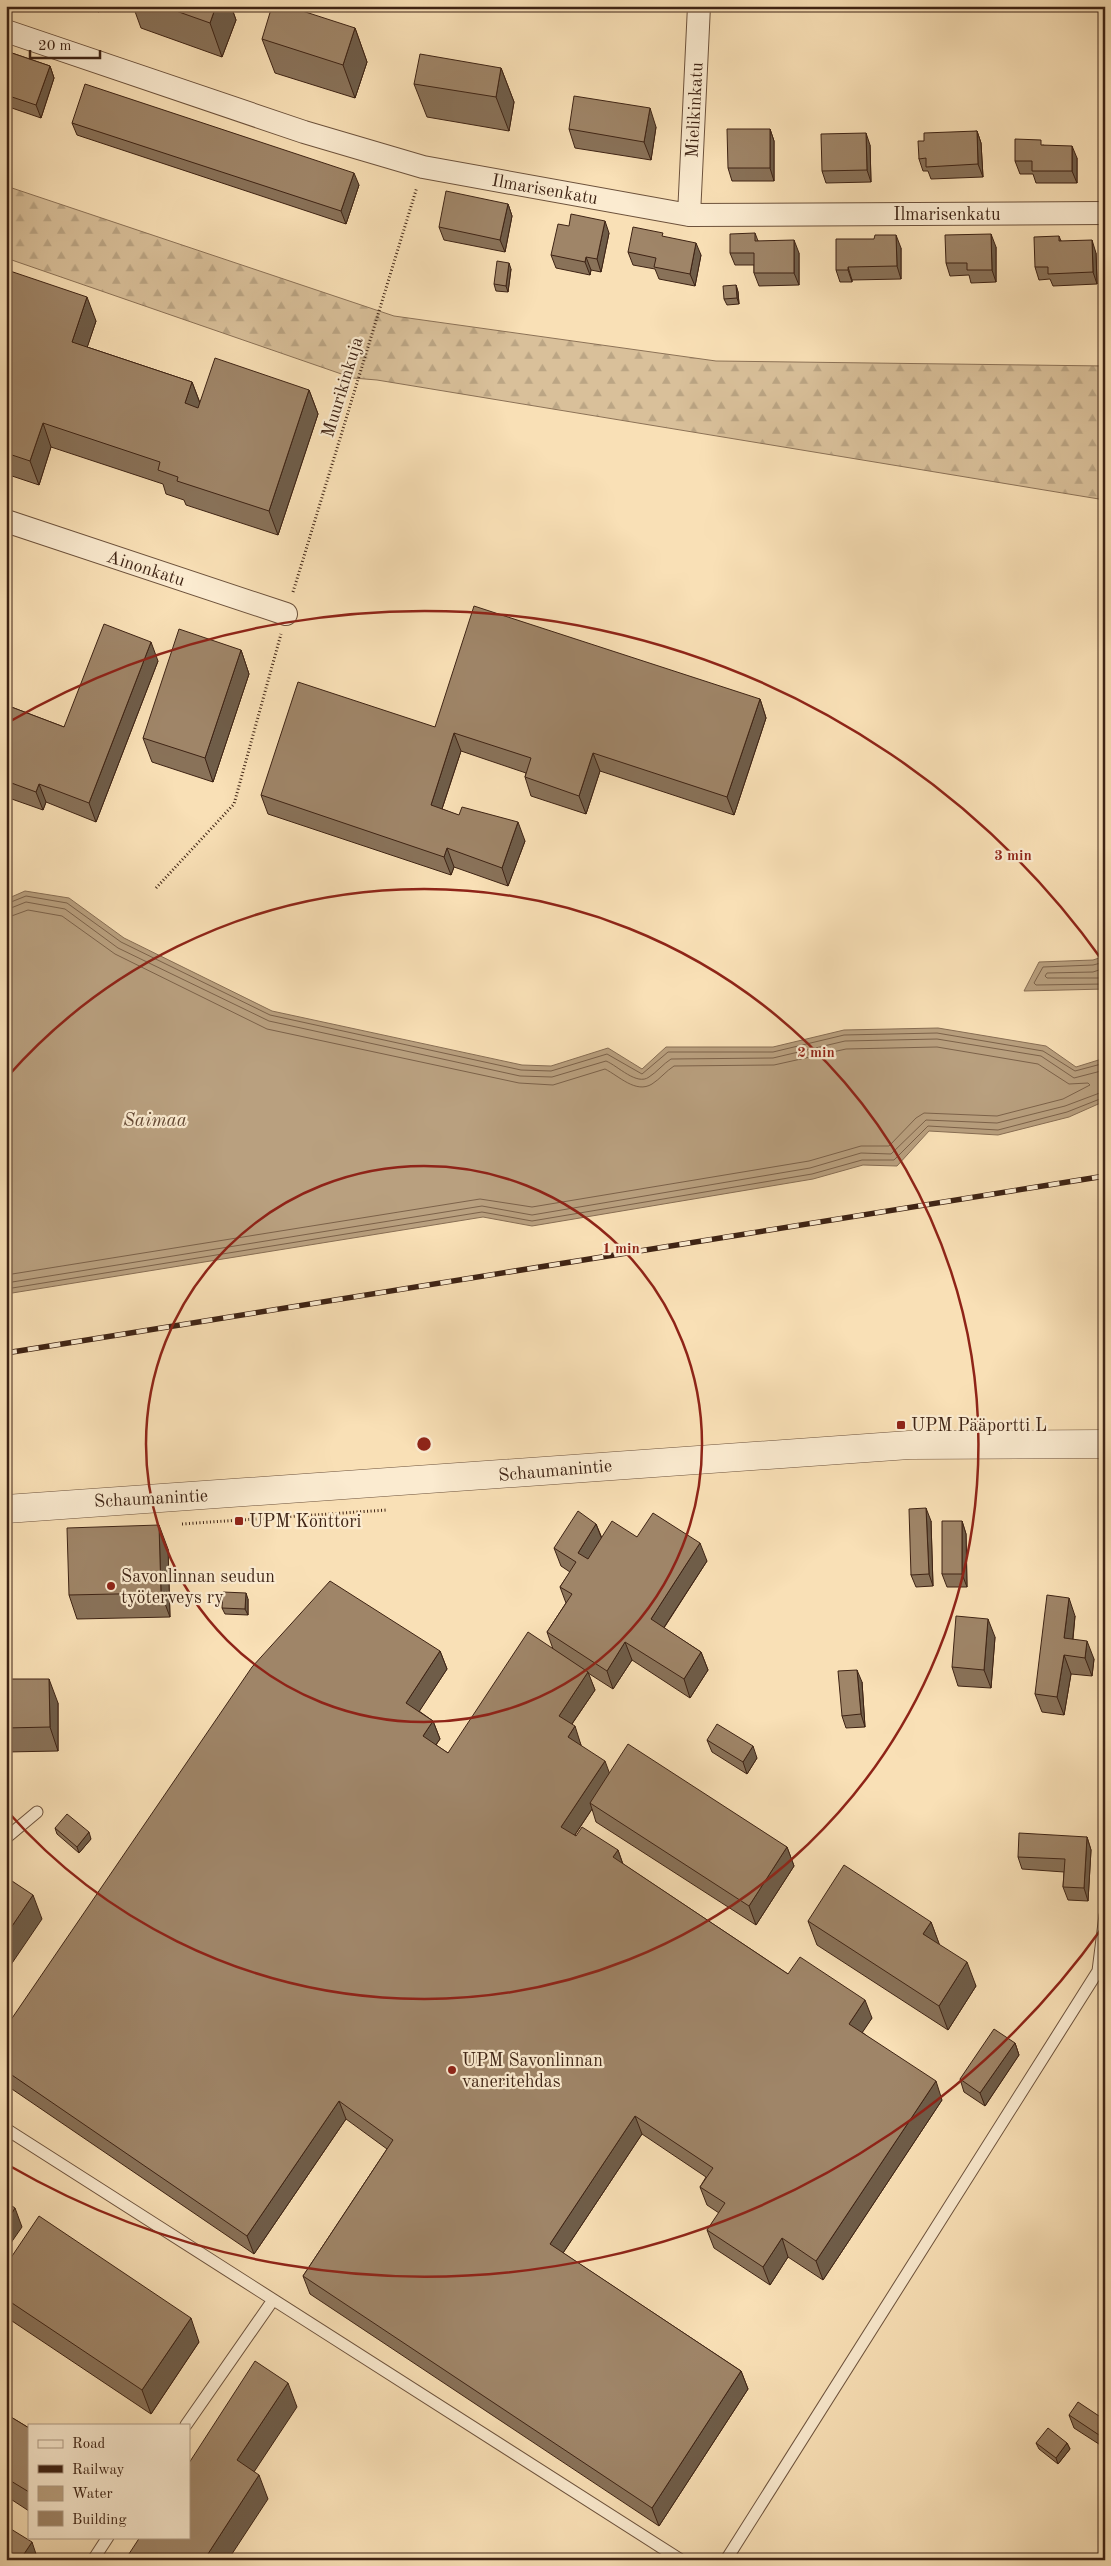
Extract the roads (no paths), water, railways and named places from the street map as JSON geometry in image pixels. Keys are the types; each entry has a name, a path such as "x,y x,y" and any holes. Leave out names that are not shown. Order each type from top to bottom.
{"street":[{"name":"Mielikinkatu","path":"689,214 699,6"},
{"name":"Ilmarisenkatu","path":"6,30 304,132 423,168 689,214 1105,213"},
{"name":"Ainonkatu","path":"6,521 286,614"},
{"name":"Schaumanintie","path":"6,1509 909,1445 1105,1444"}],"lane":[{"path":"6,1838 37,1812"},
{"path":"726,2560 1101,1971 1105,1915"},
{"path":"6,2129 681,2560"},
{"path":"187,2424 273,2300"},
{"path":"93,2560 107,2538"}],"water":[{"name":"Saimaa","path":"25,891 69,898 124,938 272,1011 522,1065 551,1066 608,1048 642,1069 666,1047 773,1047 844,1030 938,1028 1046,1046 1076,1067 1105,1058 1105,1101 1069,1117 998,1135 929,1131 897,1166 863,1165 813,1179 532,1226 483,1217 6,1294 6,915 9,898"},
{"path":"1105,956 1105,989 1024,991 1039,962 1093,960"}],"railway":[{"path":"6,1353 1105,1176"}],"place":[{"name":"UPM Pääportti L","path":"901,1425"},
{"name":"UPM Konttori","path":"239,1521"},
{"name":"Savonlinnan seudun työterveys ry","path":"111,1586"},
{"name":"UPM Savonlinnan vaneritehdas","path":"452,2070"}]}
